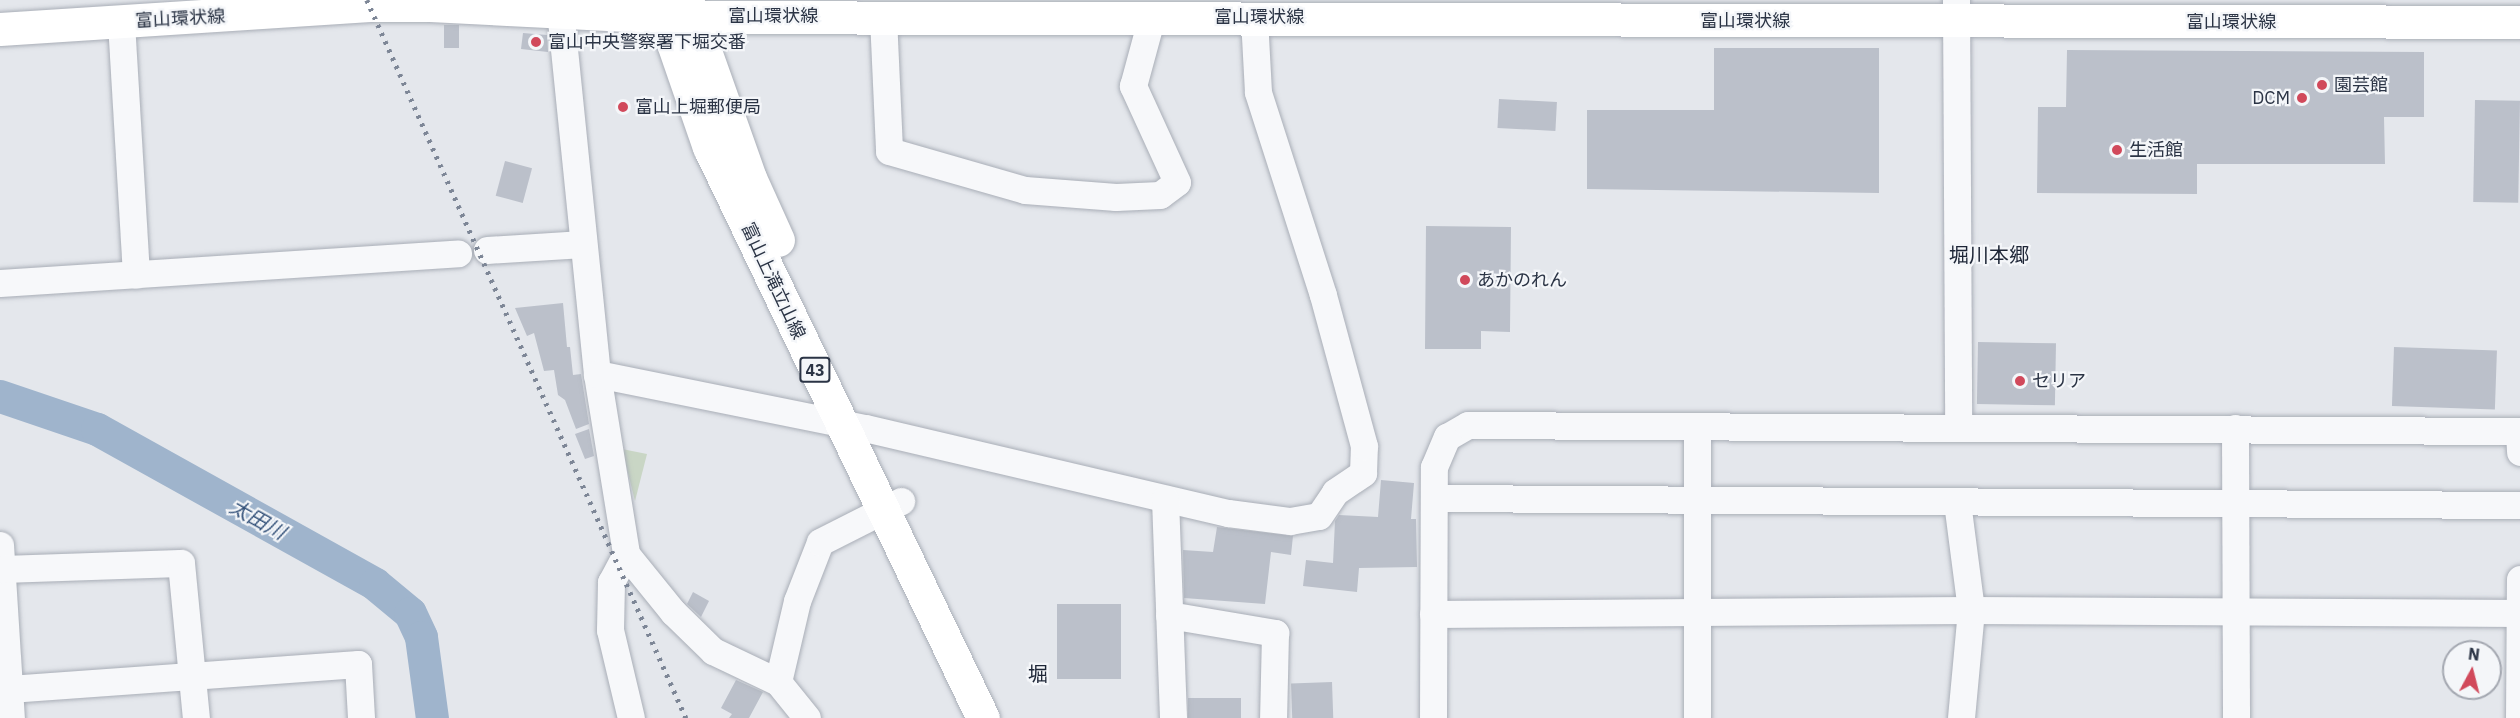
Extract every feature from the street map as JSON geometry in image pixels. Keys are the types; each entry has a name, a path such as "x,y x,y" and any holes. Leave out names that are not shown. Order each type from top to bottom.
{"main road":[{"name":"富山環状線","path":"0,29 369,5 675,8 883,17 1003,9 1152,16 1254,17 1476,9 1957,10 2110,11 2520,22"},
{"name":"富山上滝立山線","path":"675,8 750,178 853,426 892,506 1007,718"},
{"name":"富山上滝立山線","path":"892,506 983,718"}],"street":[{"path":"559,7 597,374 626,554 673,612 713,651 778,682 807,718"},
{"path":"1957,10 1954,214 1958,427"},
{"path":"883,17 889,151 1025,190 1116,197 1160,195 1177,182 1133,86 1152,16"},
{"path":"597,374 853,426 1228,513 1290,521 1318,516 1335,492 1363,473 1364,446 1323,295 1258,92 1254,17"},
{"path":"121,22 135,275"},
{"path":"487,250 583,244"},
{"path":"0,283 458,253"},
{"path":"1433,718 1434,467 1447,437 1467,425 2519,431 2520,452"},
{"path":"1697,427 1697,718"},
{"path":"2235,428 2236,718"},
{"path":"1434,498 1957,502 2235,501 2520,505"},
{"path":"1165,499 1173,718"},
{"path":"1957,502 1971,610 1961,718"},
{"path":"778,682 797,601 820,542 892,506"},
{"path":"626,554 611,582 608,603 610,630 631,718"},
{"path":"11,718 1,557 181,564 196,718"},
{"path":"2519,718 2520,579"},
{"path":"1433,614 1698,614 1971,610 2520,613"},
{"path":"1169,615 1275,633 1273,718"},
{"path":"9,689 358,664 361,718"}],"green space":[{"path":"622,449 647,454 635,501"}],"building":[{"path":"444,25 459,25 459,48 444,48"},
{"name":"富山中央警察署下堀交番","path":"523,33 547,35 548,52 521,49"},
{"path":"1714,48 1879,48 1879,193 1587,189 1587,110 1714,110"},
{"path":"2067,50 2424,52 2424,117 2384,117 2385,164 2197,164 2197,194 2037,193 2038,107 2066,107"},
{"path":"1499,99 1557,102 1555,131 1497,128"},
{"path":"2475,100 2520,101 2518,203 2473,202"},
{"path":"505,161 532,168 523,203 496,196"},
{"path":"1426,226 1511,227 1510,332 1481,331 1481,349 1425,349"},
{"path":"563,303 567,347 570,347 573,375 581,374 589,424 576,429 565,400 558,395 554,370 544,371 534,333 527,336 515,308"},
{"path":"1978,342 2056,343 2055,405 1977,404"},
{"path":"2394,347 2497,351 2495,410 2392,406"},
{"path":"589,429 594,456 585,459 575,434"},
{"path":"1381,480 1414,483 1411,519 1416,519 1417,567 1359,568 1357,592 1303,586 1306,560 1333,563 1335,521 1339,515 1378,517"},
{"path":"1217,527 1293,536 1291,555 1271,552 1265,604 1184,598 1183,550 1213,552"},
{"path":"693,592 709,601 701,617 687,604"},
{"path":"1057,604 1121,604 1121,679 1057,679"},
{"path":"736,680 763,692 749,718 729,718 732,714 721,708"},
{"path":"1332,682 1333,718 1292,718 1291,683"},
{"path":"1188,698 1241,698 1241,718 1188,718"}],"waterway":[{"name":"太田川","path":"0,396 97,429 375,584 410,613 421,637 432,718"}],"railway":[{"path":"367,0 686,718"}],"place":[{"name":"富山中央警察署下堀交番","path":"536,42"},
{"name":"園芸館","path":"2322,85"},
{"name":"DCM","path":"2302,98"},
{"name":"富山上堀郵便局","path":"623,107"},
{"name":"生活館","path":"2117,150"},
{"name":"あかのれん","path":"1465,280"},
{"name":"セリア","path":"2020,381"}],"district":[{"name":"堀川本郷","path":"1989,254"},
{"name":"堀","path":"1038,673"}]}
